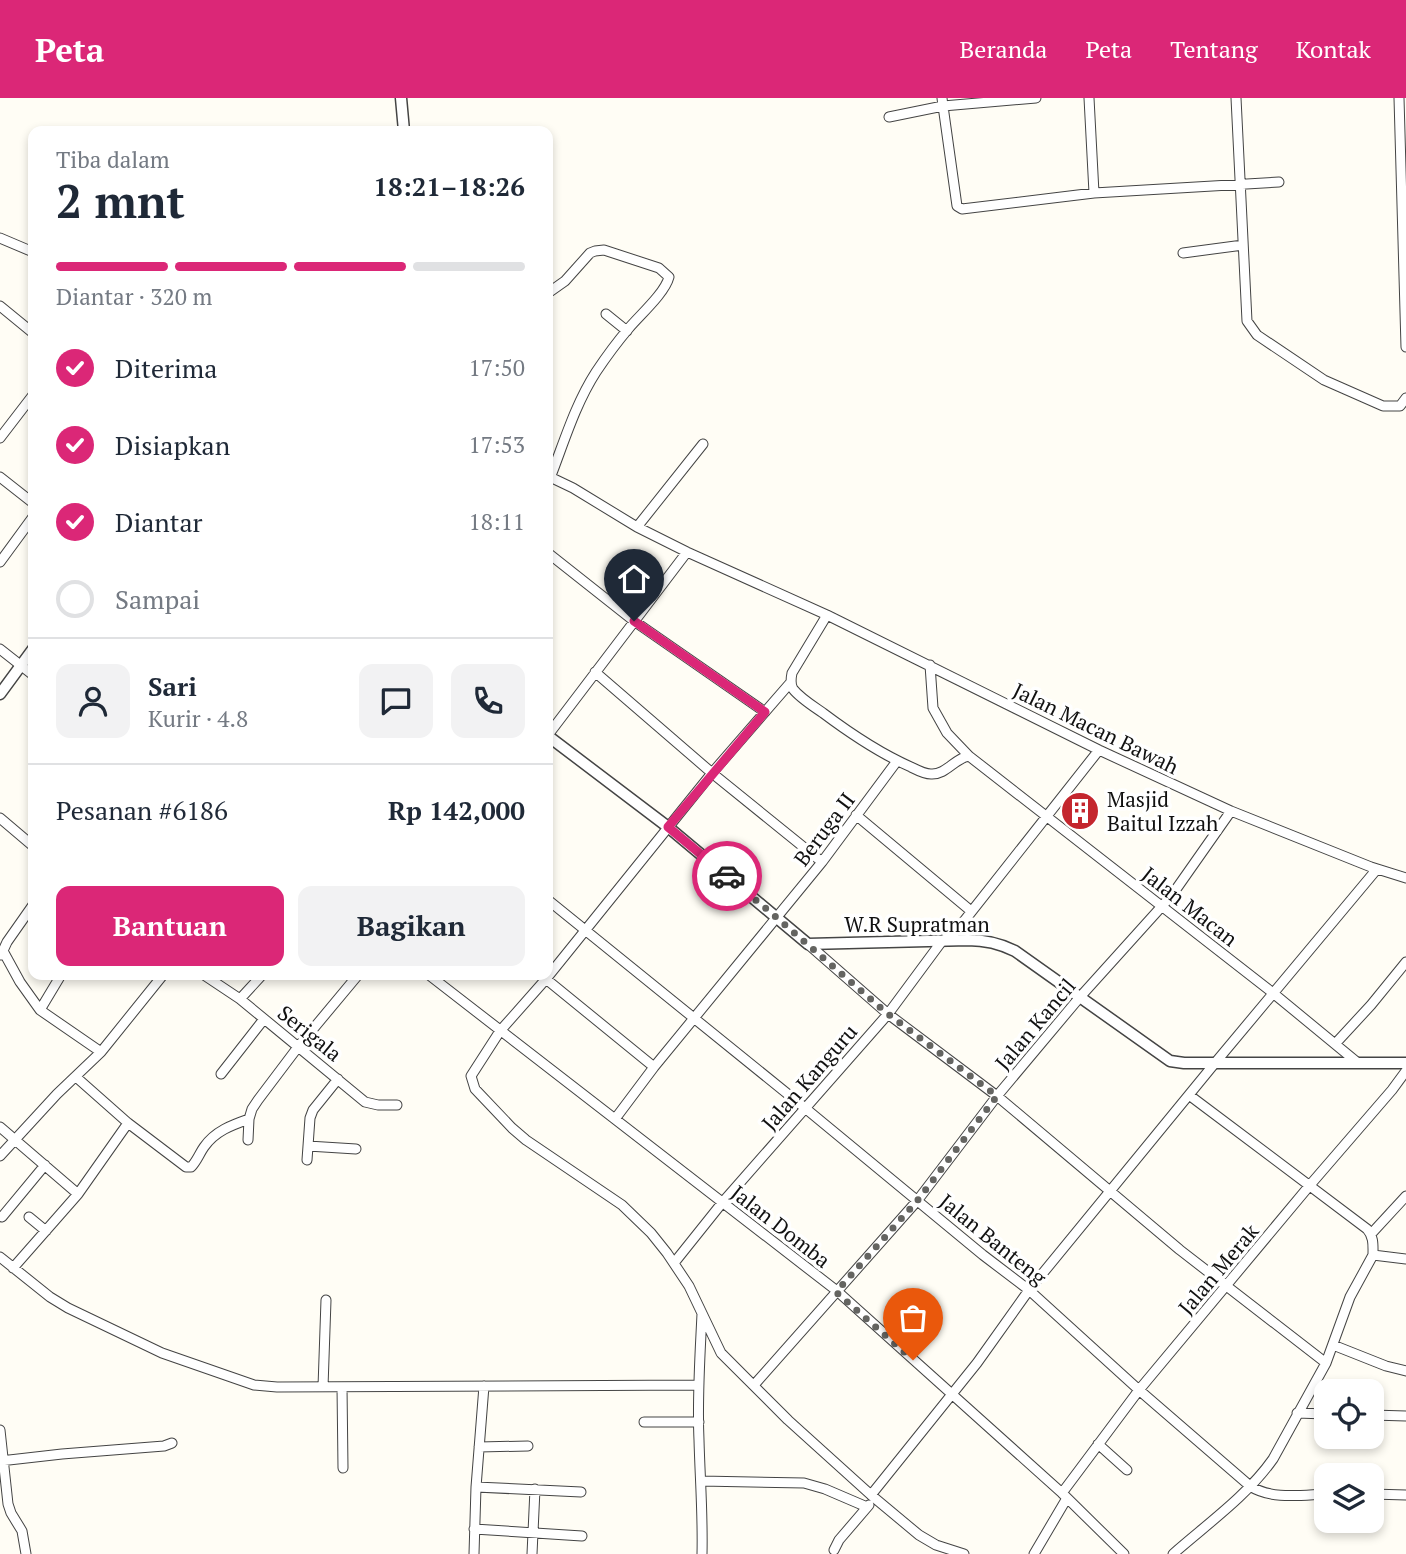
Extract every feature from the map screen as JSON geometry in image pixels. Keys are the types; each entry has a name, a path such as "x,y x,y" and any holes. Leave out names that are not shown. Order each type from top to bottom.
{"street":[{"path":"401,98 404,126"},
{"path":"889,117 943,102 1036,98"},
{"path":"1089,98 1094,193"},
{"path":"1236,98 1247,321 1257,335 1324,380 1383,406 1400,406 1406,398"},
{"path":"1399,98 1406,347"},
{"path":"943,102 957,206 962,209 1094,193 1279,182"},
{"path":"0,237 28,250"},
{"path":"1183,253 1243,245"},
{"path":"553,289 565,281 590,253 604,250 659,268 669,277 668,282 597,370 576,409 553,465"},
{"path":"0,306 28,329"},
{"path":"606,314 627,331"},
{"path":"0,438 28,402"},
{"path":"637,527 703,444"},
{"path":"0,477 28,499"},
{"name":"Jalan Macan Bawah","path":"553,477 637,527 827,615 1098,750 1231,811 1406,878"},
{"path":"0,562 28,524"},
{"path":"553,728 687,552"},
{"path":"553,557 634,621 765,712"},
{"path":"827,615 792,673 793,689 862,742 923,772 942,772 962,757 970,756"},
{"path":"0,649 28,671"},
{"path":"0,694 28,656"},
{"name":"Jalan Macan","path":"930,665 933,708 947,733 970,756 1273,993 1358,1063"},
{"path":"595,672 712,773 822,862"},
{"path":"553,970 712,773 791,681"},
{"path":"553,739 668,827 888,1014 997,1096 1180,1250 1325,1363"},
{"name":"Jalan Kanguru","path":"674,1263 722,1203 888,1014 942,941 953,935 1098,750"},
{"name":"Beruga II","path":"615,1119 822,862 897,761"},
{"name":"Jalan Kancil","path":"754,1385 917,1201 997,1096 1080,997 1163,906 1231,811"},
{"path":"856,815 971,911"},
{"path":"0,818 28,842"},
{"path":"834,1550 839,1540 977,1363 1029,1290 1377,869"},
{"name":"Jalan Banteng","path":"553,904 1029,1290 1250,1486 1269,1494 1314,1494"},
{"path":"28,912 2,954 40,1010 101,1052"},
{"name":"W.R Supratman","path":"808,944 980,940 1003,944 1170,1061 1406,1063"},
{"path":"1335,1044 1406,962"},
{"path":"40,1010 58,980"},
{"path":"0,1156 57,1094 101,1052 159,980"},
{"name":"Serigala","path":"212,980 240,999 365,1102 397,1105"},
{"path":"240,999 257,980"},
{"path":"248,1140 252,1109 298,1047 354,980"},
{"name":"Jalan Domba","path":"435,980 836,1292 1064,1496 1124,1554"},
{"path":"545,980 500,1031 471,1076 475,1089 526,1140 622,1205 651,1233 689,1286 721,1353 788,1420 919,1535 936,1545 964,1554"},
{"path":"547,980 654,1068"},
{"path":"221,1074 264,1019"},
{"name":"Jalan Merak","path":"1034,1554 1064,1496 1098,1444 1139,1390 1406,1071"},
{"path":"76,1077 128,1124 186,1167 191,1167 212,1137 249,1119"},
{"path":"307,1160 313,1110 338,1079"},
{"path":"1173,1554 1250,1486 1273,1459 1325,1363 1350,1297 1373,1255 1371,1234 1358,1222 1189,1095"},
{"path":"13,1268 78,1194 128,1124"},
{"path":"0,1127 78,1194"},
{"path":"308,1146 356,1149"},
{"path":"2,1217 45,1164"},
{"path":"1371,1234 1406,1196"},
{"path":"29,1217 46,1231"},
{"path":"1373,1255 1406,1259"},
{"path":"0,1257 37,1288 68,1308 162,1353 254,1385 698,1385"},
{"path":"323,1387 326,1300"},
{"path":"702,1312 698,1385 702,1554"},
{"path":"1333,1345 1406,1371"},
{"path":"474,1554 484,1386"},
{"path":"342,1387 343,1468"},
{"path":"1297,1413 1314,1414"},
{"path":"1384,1415 1406,1416"},
{"path":"644,1422 699,1422"},
{"path":"0,1430 8,1504 22,1531 26,1554"},
{"path":"2,1461 164,1446 172,1443"},
{"path":"1098,1444 1127,1470"},
{"path":"480,1447 528,1446"},
{"path":"701,1481 804,1483 867,1507"},
{"path":"476,1487 582,1492"},
{"path":"532,1554 535,1489"},
{"path":"1384,1494 1406,1495"},
{"path":"474,1529 582,1536"}],"way so far":[{"path":"727,876 888,1014 997,1096 917,1201 836,1292 913,1360"}],"place":[{"name":"Masjid Baitul Izzah","path":"1080,811"}],"route":[{"path":"634,621 765,712 668,827 727,876"}]}
